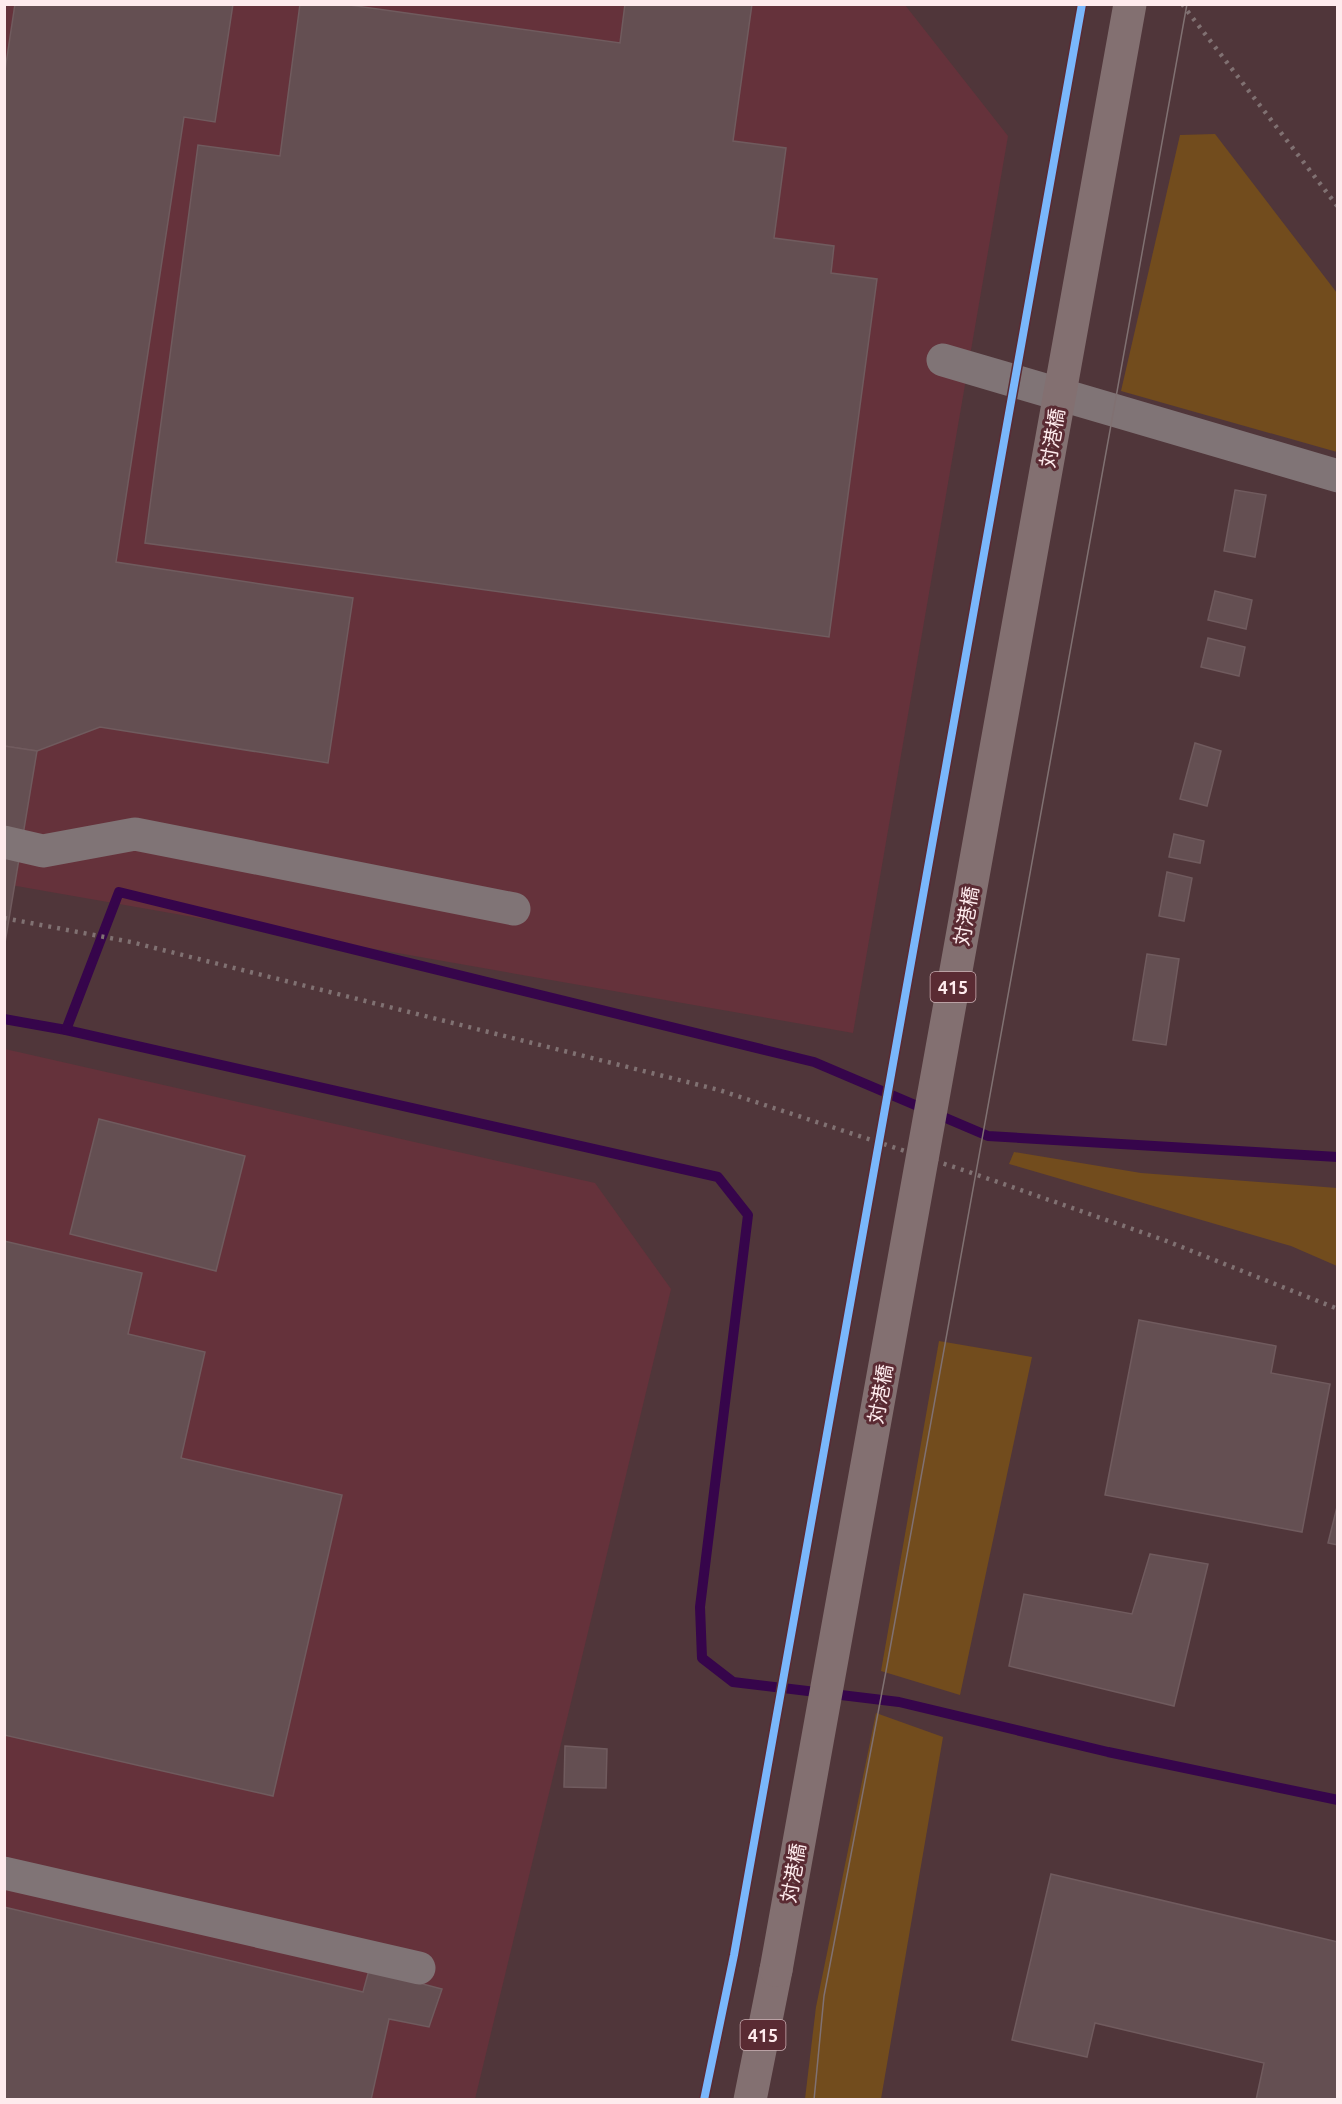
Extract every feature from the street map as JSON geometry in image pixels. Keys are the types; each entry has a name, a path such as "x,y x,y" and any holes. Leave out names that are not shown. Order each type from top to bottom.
{"highway":[{"name":"対港橋","path":"750,2100 776,1970 1130,4"}],"lane":[{"path":"943,360 1338,476"},
{"path":"4,842 43,851 135,834 514,909"},
{"path":"4,1873 419,1968"}],"path":[{"path":"734,1955 1082,4"}],"shaded area":[{"path":"4,5 905,5 1008,136 853,1033 5,884"},
{"path":"1215,134 1337,293 1337,452 1121,391 1180,135"},
{"path":"5,1049 595,1183 671,1289 475,2099 5,2100"},
{"path":"1014,1152 1141,1173 1337,1188 1337,1266 1291,1246 1009,1164"},
{"path":"939,1341 1032,1357 960,1695 881,1671"},
{"path":"876,1713 943,1737 881,2099 805,2099 816,2007"}],"building":[{"path":"15,4 233,4 215,122 184,117 116,562 353,598 328,763 100,727 37,751 4,746 4,77"},
{"path":"300,4 342,4 620,43 625,4 752,4 733,141 786,148 774,238 834,246 831,273 877,279 829,637 145,543 198,145 280,156"},
{"path":"1235,490 1266,495 1255,557 1224,551"},
{"path":"1215,591 1252,600 1246,629 1208,620"},
{"path":"1208,638 1245,647 1239,676 1201,667"},
{"path":"1195,743 1221,751 1207,806 1180,799"},
{"path":"4,746 37,751 4,949"},
{"path":"1174,834 1204,841 1200,863 1169,857"},
{"path":"1167,872 1192,878 1184,921 1159,916"},
{"path":"1147,954 1179,959 1166,1045 1133,1040"},
{"path":"99,1119 245,1156 216,1271 70,1234"},
{"path":"4,1241 142,1273 128,1334 205,1352 181,1458 342,1495 273,1796 4,1735"},
{"path":"1139,1320 1276,1346 1271,1373 1330,1384 1302,1532 1105,1495"},
{"path":"1338,1503 1338,1545 1328,1543"},
{"path":"1150,1554 1208,1564 1174,1706 1009,1666 1024,1594 1132,1614"},
{"path":"565,1746 607,1749 606,1788 564,1787"},
{"path":"1051,1874 1338,1942 1338,2100 1256,2100 1264,2063 1095,2023 1087,2057 1012,2040"},
{"path":"4,1907 363,1992 369,1970 442,1989 429,2027 389,2019 371,2100 4,2100"}],"waterway":[{"path":"66,1030 119,892 814,1062 988,1136 1338,1157"},
{"path":"4,1019 66,1030 718,1177 748,1215 700,1607 702,1658 733,1682 899,1702 1108,1752 1338,1800"}],"tram line":[{"path":"814,2100 824,1996 886,1671 1187,4"}],"railway":[{"path":"1182,4 1338,207"},
{"path":"4,918 131,942 719,1090 969,1172 1164,1240 1338,1309"}],"cycle path":[{"path":"704,2100 734,1955 1082,4"}]}
